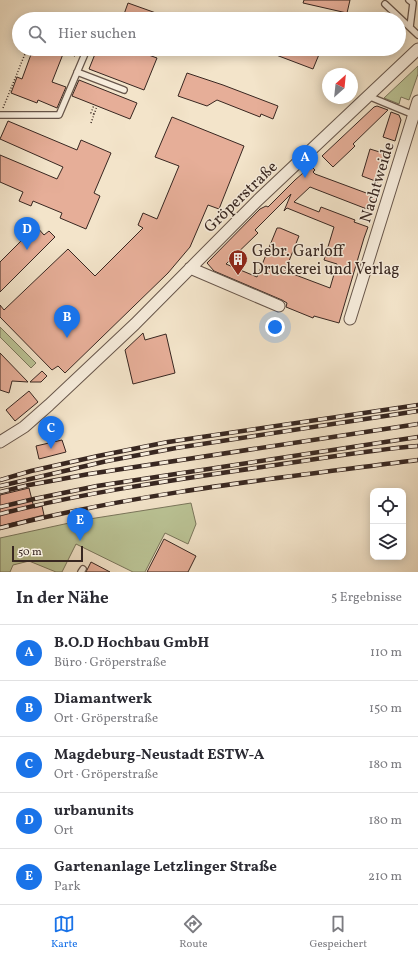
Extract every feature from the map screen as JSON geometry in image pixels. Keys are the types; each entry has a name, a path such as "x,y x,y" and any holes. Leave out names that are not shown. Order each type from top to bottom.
{"street":[{"name":"Gröperstraße","path":"0,442 24,427 41,413 135,324 258,200 418,49"},
{"name":"Nachtweide","path":"350,319 418,101"},
{"path":"190,268 279,306"}],"lane":[{"path":"409,0 413,3 410,27"},
{"path":"385,4 394,12"},
{"path":"406,23 418,34"},
{"path":"0,116 59,115 84,56"},
{"path":"77,72 124,90"},
{"path":"368,96 414,115"}],"path":[{"path":"0,116 24,56"},
{"path":"74,56 82,60"},
{"path":"94,105 91,113 94,114"},
{"path":"91,123 97,106"}],"green space":[{"path":"418,66 418,74 409,100 401,97 399,104 384,98"},
{"path":"0,327 36,363 31,368 0,337"},
{"path":"191,503 196,524 188,544 165,533 145,572 133,572 76,544 62,572 56,572 29,561 13,565 10,572 0,572 0,538 83,520"}],"building":[{"path":"304,0 350,0 347,12 303,3"},
{"path":"128,3 153,12 125,12"},
{"path":"30,56 62,56 52,82 66,87 57,108 38,100 37,103 11,93 17,77 22,79"},
{"path":"94,56 151,56 157,58 144,90 89,69"},
{"path":"279,56 318,56 313,69"},
{"path":"187,73 278,106 273,119 261,114 260,117 217,100 207,106 178,96"},
{"path":"79,80 137,103 130,119 72,96"},
{"path":"377,106 388,110 353,144 355,146 333,167 322,156 374,107"},
{"path":"391,112 399,115 401,120 395,141 383,137"},
{"path":"172,117 244,146 219,209 208,205 190,247 168,273 65,373 58,366 52,370 0,317 0,305 4,310 68,249 95,276 143,228 138,225 143,213 157,219 179,166 155,157"},
{"path":"8,121 77,150 81,140 111,153 94,193 100,196 86,229 60,218 62,213 33,201 31,206 19,201 23,192 0,182 0,155 57,179 63,167 0,139"},
{"path":"370,149 386,154 378,182 362,176"},
{"path":"311,166 315,170 313,172 315,174 377,197 372,211 310,187 294,202 319,212 321,207 355,220 354,222 368,227 339,323 314,316 313,318 286,307 287,303 282,300 214,271 207,263 260,209 266,206 268,207","holes":["291,194 284,211 287,208 334,227 324,260 337,264 330,288 285,271 299,236 280,228 277,228 257,277 226,264 258,233 255,230"]},
{"path":"36,226 44,235 49,231 55,237 0,292 0,262"},
{"path":"143,333 145,340 166,334 175,373 133,384 125,350"},
{"path":"0,353 28,382 12,381 9,393 0,390"},
{"path":"42,371 47,376 41,382 30,382"},
{"path":"29,391 38,402 15,421 6,410"},
{"path":"62,440 66,452 39,459 36,446"},
{"path":"29,488 34,508 42,506 44,515 0,526 0,495"},
{"path":"164,539 196,556 188,572 147,572"},
{"path":"91,562 110,572 86,572"}],"railway":[{"path":"0,480 31,471 168,442 418,405"},
{"path":"0,486 107,461 176,448 418,411"},
{"path":"0,492 89,474 418,424"},
{"path":"0,507 97,486 418,437"},
{"path":"0,514 65,499 130,487 360,453 418,446"},
{"path":"0,528 103,505 156,496 260,480 418,460"}],"place":[{"name":"B.O.D Hochbau GmbH","path":"305,178"},
{"name":"urbanunits","path":"27,250"},
{"name":"Gebr. Garloff Druckerei und Verlag","path":"238,276"},
{"name":"Diamantwerk","path":"67,338"},
{"name":"Magdeburg-Neustadt ESTW-A","path":"51,449"},
{"name":"Gartenanlage Letzlinger Straße","path":"80,541"}]}
